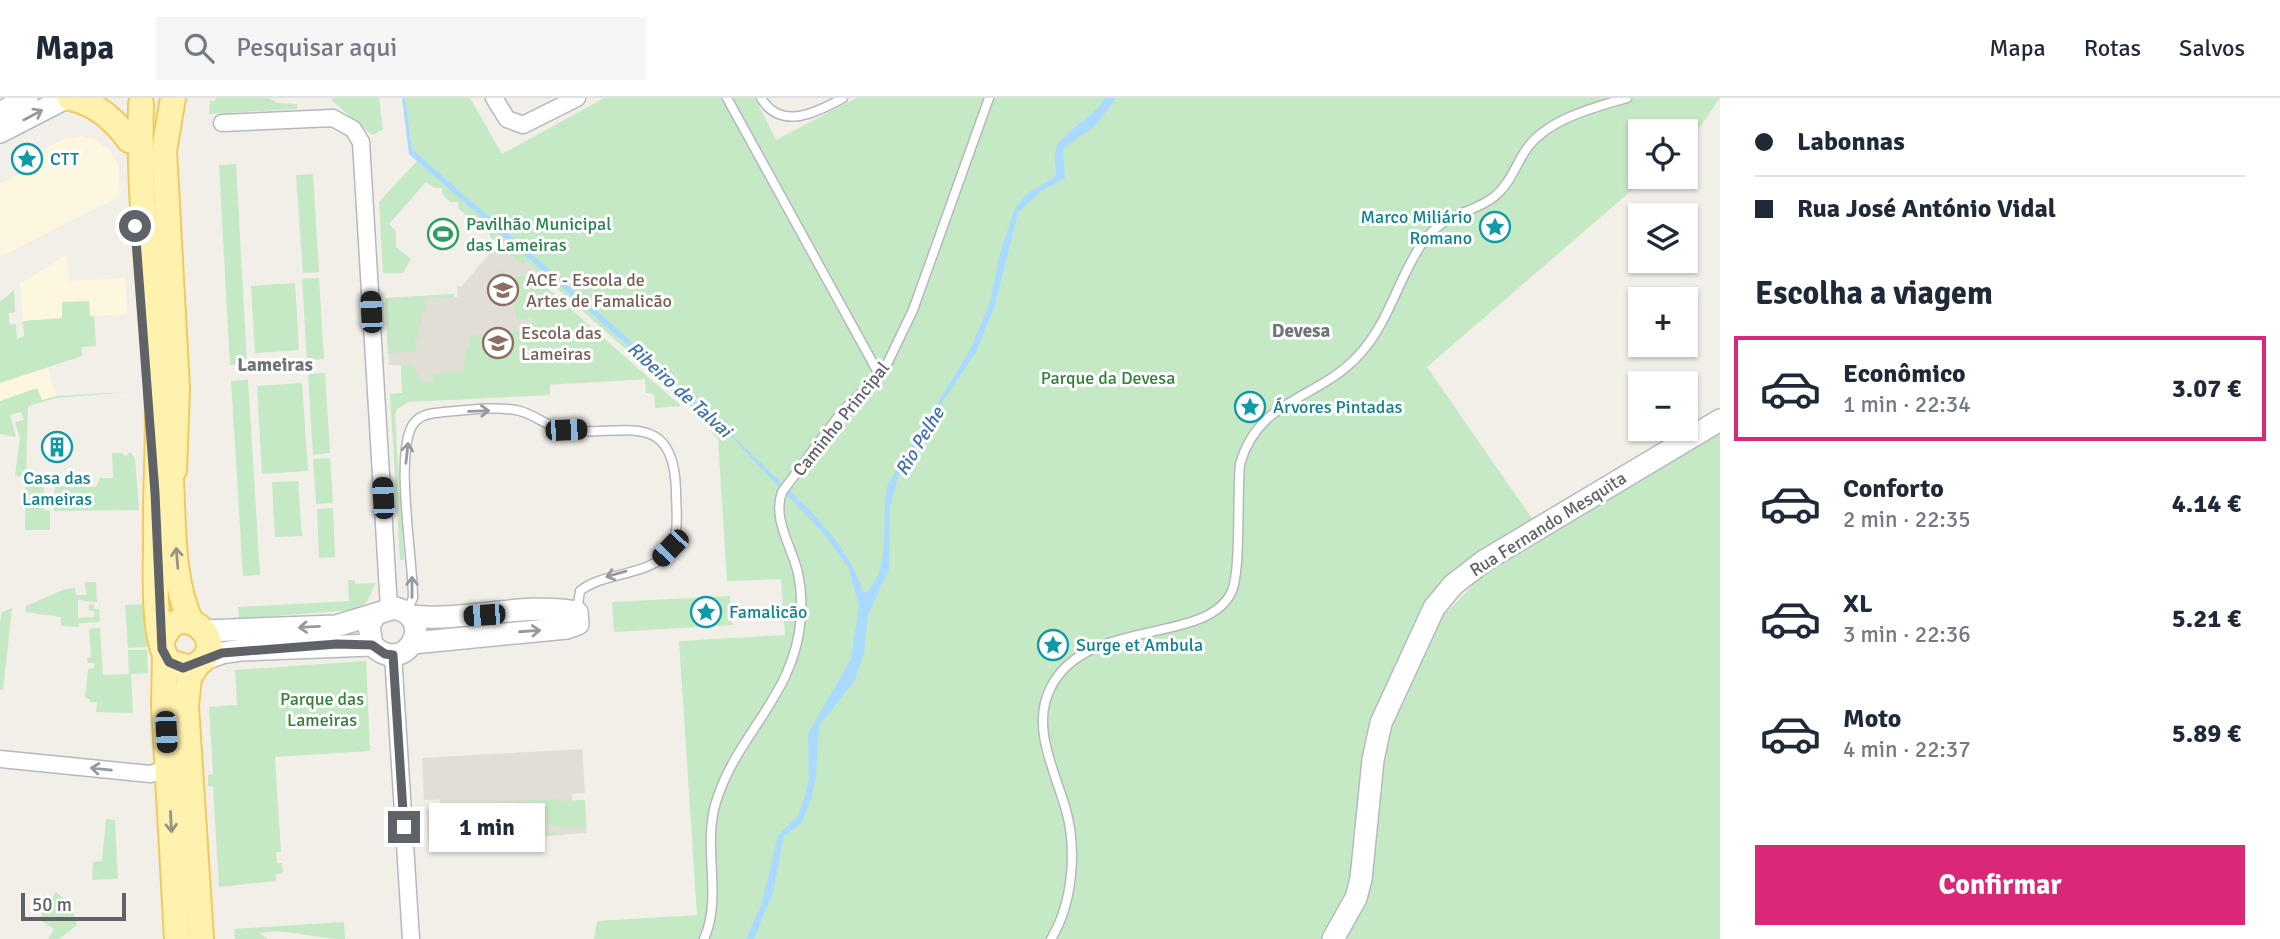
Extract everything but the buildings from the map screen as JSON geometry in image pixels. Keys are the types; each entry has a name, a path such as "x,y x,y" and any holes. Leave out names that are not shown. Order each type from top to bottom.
{"main road":[{"path":"68,98 97,108 120,127 129,140 164,492 184,603 209,646 189,678 186,706 201,939"},
{"path":"129,140 148,101"},
{"path":"148,101 164,492 163,649 177,939"},
{"path":"198,626 175,623 164,634 163,649 169,662 183,668 200,662"}],"street":[{"path":"0,113 27,98"},
{"path":"0,132 68,98"},
{"path":"494,98 507,119 523,125 577,98"},
{"path":"222,123 333,118 353,129 361,142 395,613"},
{"name":"Rua Fernando Mesquita","path":"1333,939 1356,898 1361,879 1373,760 1381,723 1438,602 1453,585 1484,561 1720,420"},
{"path":"198,626 336,626 395,613 438,618 552,610 577,612 578,624 567,628 413,643 401,654 393,655 385,654 372,645 242,650 222,653 200,662"},
{"path":"395,613 415,626 413,643"},
{"path":"372,645 369,626 395,613"},
{"path":"393,655 411,939"},
{"path":"0,759 150,774 168,769"}],"lane":[{"path":"727,98 880,376"},
{"path":"761,98 775,114 790,117 810,115 843,98"},
{"name":"Caminho Principal","path":"704,939 712,908 709,856 715,804 737,757 783,685 797,640 800,590 780,520 778,501 844,409 880,376 913,310 989,98"},
{"path":"1051,939 1067,898 1072,848 1067,813 1050,761 1043,726 1047,697 1055,681 1077,657 1094,648 1147,631 1202,620 1223,604 1231,593 1234,580 1240,464 1245,447 1258,427 1278,408 1328,380 1357,357 1387,317 1405,273 1424,241 1454,214 1487,202 1497,194 1538,136 1578,115 1627,98"},
{"path":"395,613 413,598 406,484 409,438 414,423 426,414 516,410 531,414 548,426 566,430 627,428 651,433 673,457 677,529 670,548 659,559 645,566 591,582 580,591 577,612"}],"shaded area":[{"path":"82,136 96,140 110,151 118,165 120,196 0,257 0,184 21,173 16,165 63,139"},
{"name":"Escola das Lameiras","path":"498,244 522,265 526,261 538,272 535,277 649,379 403,393 401,365 389,365 385,302 458,297 457,285 461,287"},
{"path":"66,255 69,281 125,278 127,314 23,321 20,284"},
{"path":"48,368 56,396 0,413 0,383"},
{"path":"582,749 585,793 572,794 572,801 585,800 587,833 428,843 426,810 441,809 440,799 424,800 422,758"}],"green space":[{"path":"216,98 268,98 278,103 297,104 297,109 209,114 210,100 214,102"},
{"path":"379,98 383,130 372,135 331,100"},
{"name":"Parque da Devesa","path":"405,98 470,98 502,154 604,98 755,98 776,140 856,98 1720,98 1698,128 1698,119 1628,119 1628,189 1633,189 1427,367 1535,523 1471,563 1406,655 1353,884 1325,939 594,939 597,921 697,915 679,641 785,635 781,579 727,581 718,439 712,433 716,429 526,261 522,265 490,237 489,230 482,230 475,223 473,216 467,216 459,209 458,202 450,202 443,195 442,188 434,188 426,182 389,224 396,231 396,247 411,259 403,273 383,273 379,202 417,161 726,428 412,149"},
{"path":"236,164 247,364 230,365 219,165"},
{"path":"313,174 319,272 303,273 296,175"},
{"name":"Escola das Lameiras","path":"500,270 513,280 517,276 534,277 681,406 655,408 654,394 646,393 645,379 550,384 550,395 408,402 397,409 395,415 404,560 400,560 390,394 402,393 401,365 412,364 422,382 433,381 433,373 463,372 466,348 470,348 469,335 532,331 532,318 516,319 515,299 505,299 504,275 497,272"},
{"path":"319,278 324,359 307,360 302,279"},
{"path":"295,283 299,350 255,353 251,286"},
{"path":"14,290 15,312 9,313 9,324 16,324 17,339 24,336 23,321 62,318 62,302 89,301 90,316 94,316 96,346 82,347 82,356 0,383 0,302"},
{"path":"454,294 454,298 425,299 426,312 421,313 419,338 415,338 416,351 388,353 385,298"},
{"path":"325,373 330,453 313,455 308,374"},
{"path":"248,380 260,575 243,576 231,381"},
{"path":"302,383 308,471 262,474 257,386"},
{"path":"37,388 42,400 56,396 131,392 56,398 28,406 26,478 15,475 20,438 15,422 24,420 21,412 10,415 16,437 0,434 0,401"},
{"path":"1720,427 1720,939 1340,939 1389,724 1440,619 1476,582 1504,560"},
{"path":"130,452 135,458 139,510 54,511 55,486 96,487 100,478 113,478 112,453 122,453 125,457"},
{"path":"330,458 333,503 316,504 313,459"},
{"path":"26,478 44,478 44,510 50,511 50,530 25,530"},
{"path":"298,481 302,536 275,537 272,482"},
{"path":"333,508 335,557 319,558 317,509"},
{"path":"348,580 354,580 355,584 376,583 366,603 354,610 239,619 238,607 349,601"},
{"path":"85,582 96,582 97,602 78,600 78,618 95,617 94,611 89,611 89,605 94,604 94,609 99,609 100,622 79,623 79,627 61,626 61,617 25,612 26,606 65,589 75,588 76,595 86,595"},
{"path":"730,596 732,625 614,632 612,602"},
{"path":"144,604 147,647 128,648 125,605"},
{"path":"12,608 3,690 0,690 0,622 2,612"},
{"path":"100,628 103,675 129,674 128,650 147,650 148,673 131,674 133,713 96,712 97,702 90,702 90,699 85,698 88,669 94,668 94,663 88,663 87,658 91,657 89,629"},
{"name":"Parque das Lameiras","path":"366,661 370,751 275,757 281,852 276,852 277,863 282,863 283,873 276,874 276,881 219,887 213,787 208,786 208,775 213,774 209,707 237,705 235,670"},
{"path":"585,800 586,828 546,824 529,815 514,801"},
{"path":"500,802 507,802 532,827 564,835 487,839 485,806 499,806"},
{"path":"106,819 115,820 118,879 92,880 93,862 102,861"},
{"path":"56,892 71,906 77,925 59,939 48,939 54,929 39,919"},
{"path":"344,922 345,939 271,932 259,933 268,939 235,939 234,929"}],"water":[{"path":"402,98 405,98 412,149 633,343 792,493 834,538 866,593 875,582 883,556 888,484 970,350 990,302 1000,253 1015,208 1028,193 1056,176 1055,153 1064,137 1094,112 1105,98 1116,98 1096,125 1063,149 1065,178 1041,191 1018,213 995,305 976,352 935,413 922,447 899,475 890,506 889,569 868,615 864,653 855,680 819,726 816,777 811,799 802,823 784,836 773,892 754,939 746,939 762,903 778,835 798,816 805,796 809,778 808,734 851,659 859,606 848,567 824,534 725,430 409,154"}],"place":[{"name":"CTT","path":"27,159"},
{"name":"Marco Miliário Romano","path":"1495,227"},
{"name":"Pavilhão Municipal das Lameiras","path":"443,234"},
{"name":"ACE - Escola de Artes de Famalicão","path":"503,290"},
{"name":"Escola das Lameiras","path":"498,343"},
{"name":"Árvores Pintadas","path":"1250,407"},
{"name":"Casa das Lameiras","path":"57,447"},
{"name":"Famalicão","path":"706,612"},
{"name":"Surge et Ambula","path":"1053,645"}],"district":[{"name":"Devesa","path":"1301,330"},
{"name":"Lameiras","path":"275,364"}],"route":[{"path":"135,226 155,493 160,622 165,656 176,666 190,668 212,656 242,650 337,644 372,645 378,651 393,655 404,827"}],"water label":[{"name":"Ribeiro de Talvai","path":"680,389"},
{"name":"Rio Pelhe","path":"919,441"}]}
